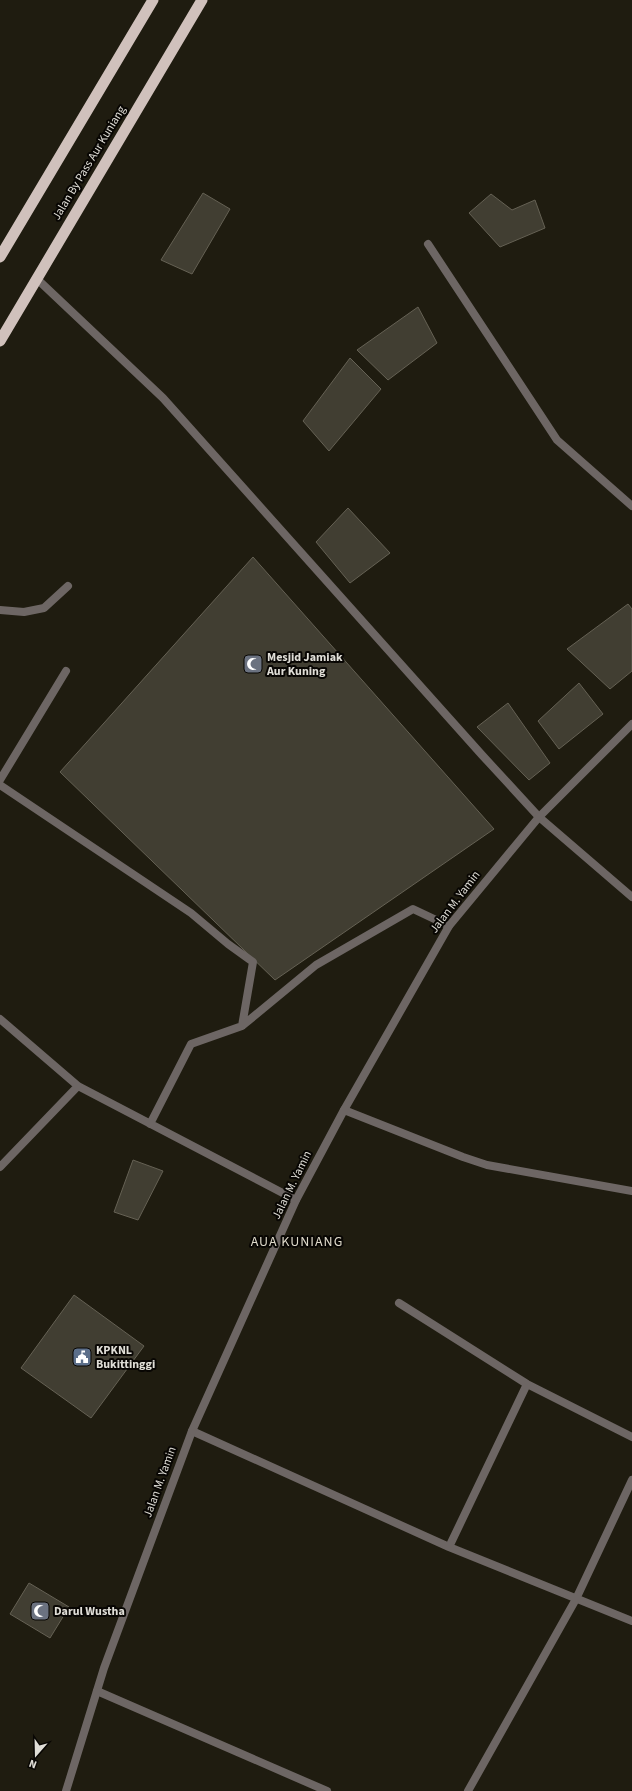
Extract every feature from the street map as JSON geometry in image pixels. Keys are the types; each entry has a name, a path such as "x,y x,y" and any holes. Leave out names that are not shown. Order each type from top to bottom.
{"highway":[{"path":"1,255 153,0"},
{"name":"Jalan By Pass Aur Kuniang","path":"0,341 202,0"}],"street":[{"path":"428,244 557,440 632,506"},
{"path":"36,278 163,398 539,817 632,897"},
{"path":"0,610 24,612 44,608 68,586"},
{"path":"0,780 66,671"},
{"name":"Jalan M. Yamin","path":"66,1791 107,1661 192,1431 296,1200 344,1110 449,926 539,817 632,724"},
{"path":"0,785 191,913 228,944 253,962 242,1026"},
{"path":"150,1124 191,1044 242,1026 316,965 413,909 449,926"},
{"path":"0,1019 78,1086 296,1200"},
{"path":"0,1167 78,1086"},
{"path":"344,1110 487,1165 632,1191"},
{"path":"399,1303 527,1384 632,1437"},
{"path":"449,1547 527,1384"},
{"path":"192,1431 449,1547 632,1621"},
{"path":"468,1791 576,1599 632,1480"},
{"path":"97,1691 327,1791"}],"building":[{"path":"203,193 230,209 192,274 161,260"},
{"path":"491,194 512,210 535,200 545,228 500,247 469,213"},
{"path":"418,307 437,343 388,380 357,350"},
{"path":"350,358 381,389 329,451 303,421"},
{"path":"348,508 390,553 350,583 316,542"},
{"name":"Mesjid Jamiak Aur Kuning","path":"253,557 494,829 275,980 60,772"},
{"path":"628,604 632,609 632,671 610,689 567,649"},
{"path":"579,683 603,714 559,749 538,721"},
{"path":"508,703 550,763 529,780 477,727"},
{"path":"133,1160 163,1171 138,1220 114,1212"},
{"name":"KPKNL Bukittinggi","path":"74,1295 144,1346 91,1418 21,1368"},
{"name":"Darul Wustha","path":"29,1583 69,1607 50,1638 10,1614"}],"place":[{"name":"Mesjid Jamiak Aur Kuning","path":"253,664"},
{"name":"KPKNL Bukittinggi","path":"82,1357"},
{"name":"Darul Wustha","path":"40,1611"}],"district":[{"name":"AUA KUNIANG","path":"297,1242"}]}
